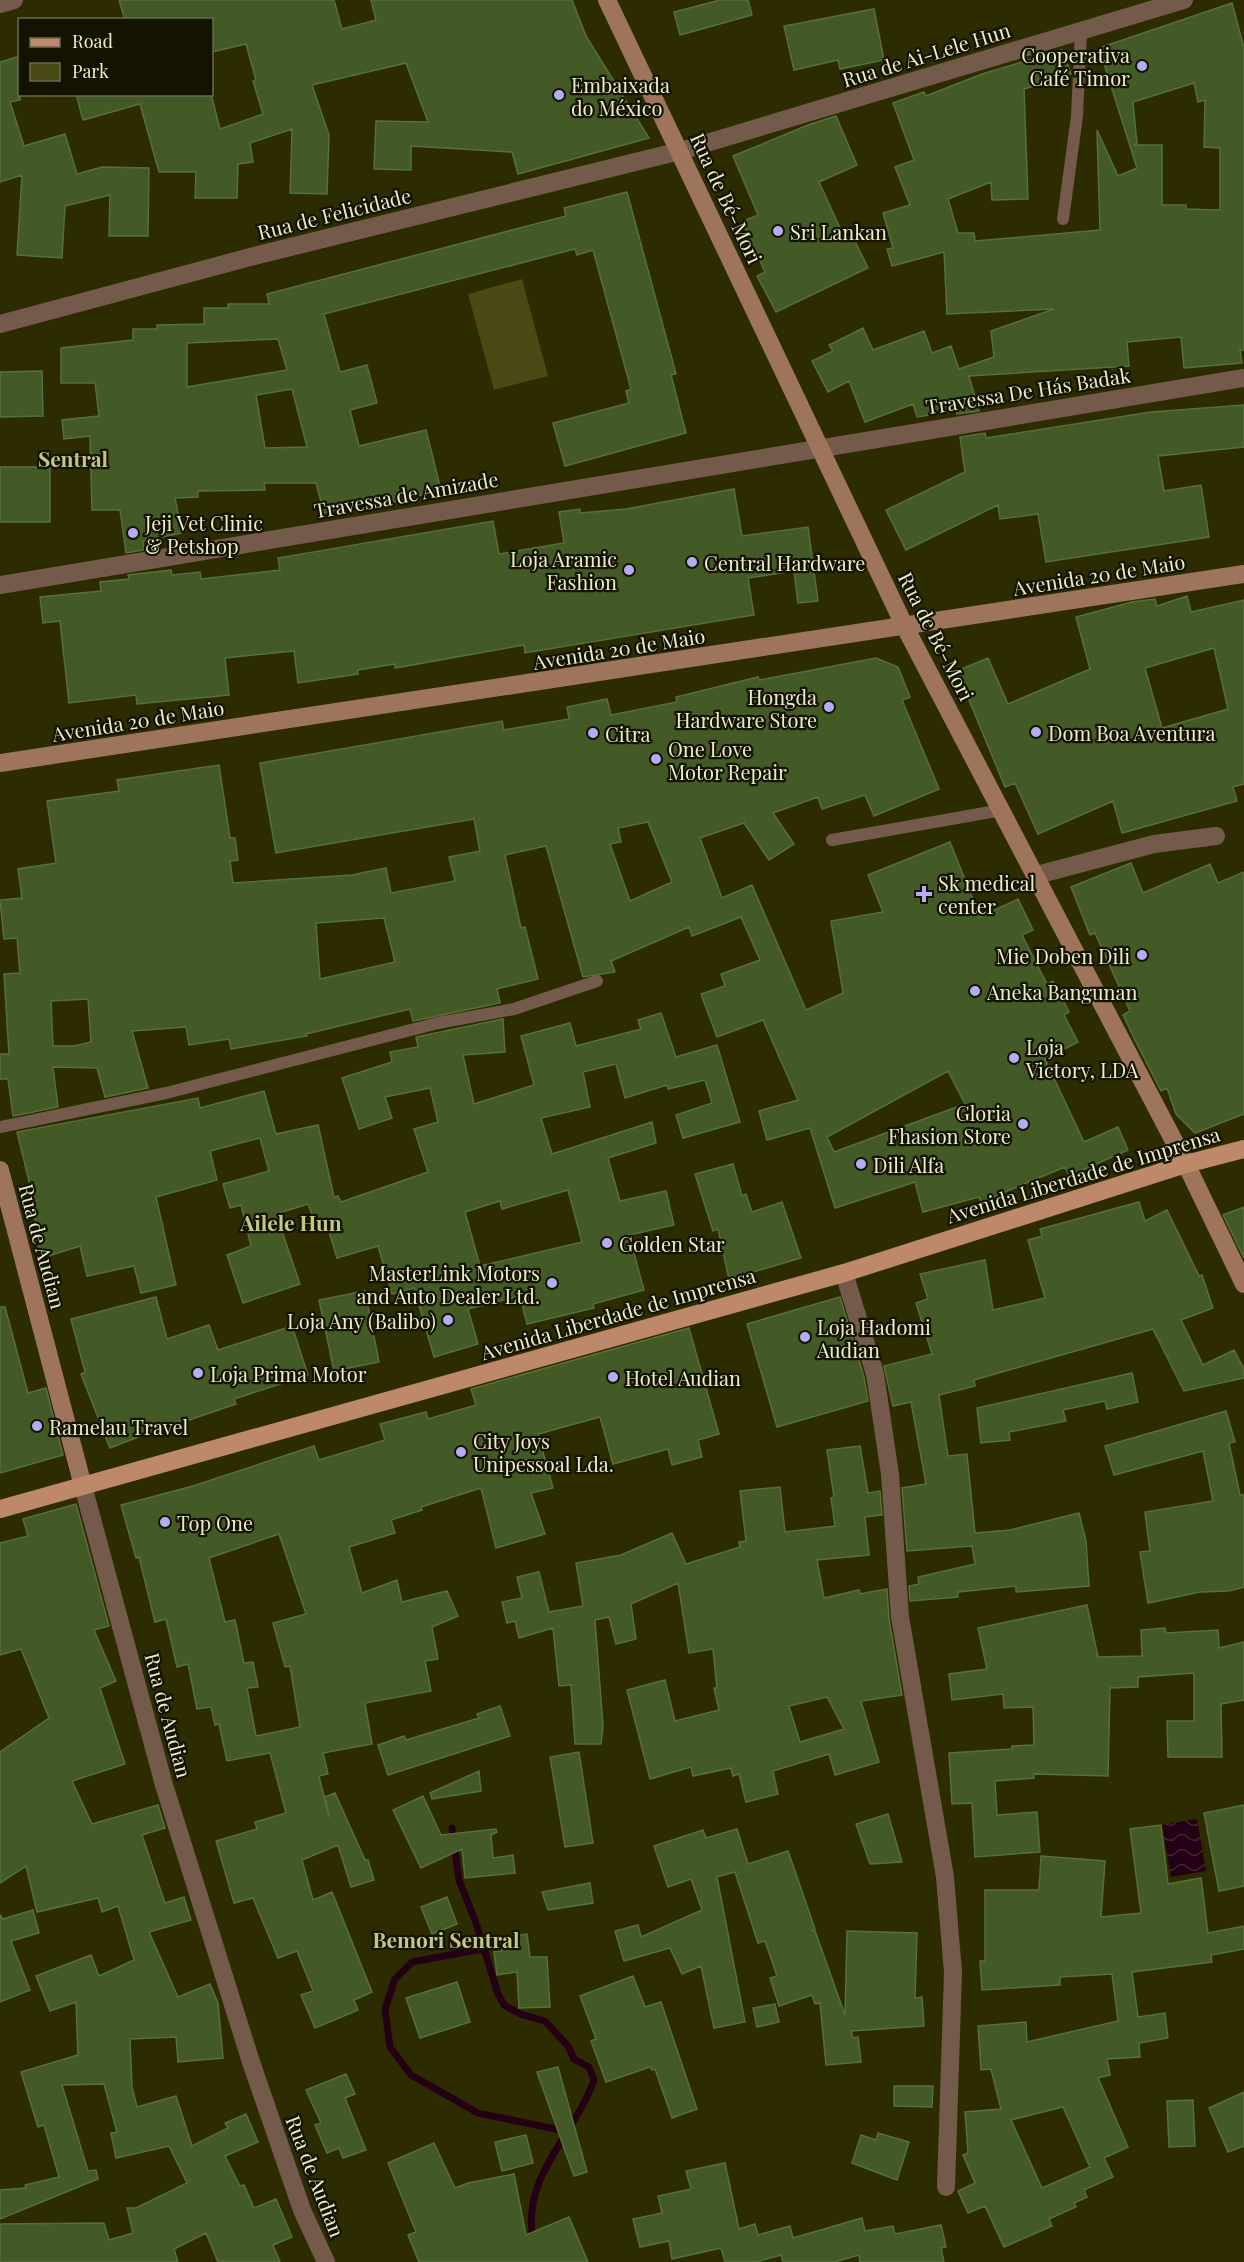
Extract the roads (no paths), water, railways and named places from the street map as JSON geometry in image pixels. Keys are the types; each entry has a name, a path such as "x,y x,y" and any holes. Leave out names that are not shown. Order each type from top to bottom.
{"main road":[{"name":"Rua de Bé-Mori","path":"607,0 905,627 1037,875 1186,1164 1244,1284"},
{"name":"Avenida 20 de Maio","path":"0,763 1244,574"},
{"name":"Avenida Liberdade de Imprensa","path":"0,1509 844,1273 1186,1164 1244,1149"},
{"name":"Rua de Audian","path":"0,1170 83,1486"}],"street":[{"path":"0,4 14,0"},
{"name":"Rua de Ai-Lele Hun","path":"680,151 1184,0"},
{"name":"Rua de Felicidade","path":"0,324 258,255 680,151"},
{"name":"Travessa De Hás Badak","path":"819,447 1244,378"},
{"name":"Travessa de Amizade","path":"0,585 819,447"},
{"path":"1037,875 1154,844 1216,836"},
{"path":"844,1273 875,1374 890,1474 900,1617 945,1877 953,1972 946,2187"},
{"name":"Rua de Audian","path":"83,1486 164,1785 247,2051 303,2210 326,2262"}],"lane":[{"path":"1063,219 1077,116 1081,32"},
{"path":"832,840 1002,810"},
{"path":"0,1127 166,1093 438,1023 514,1009 597,981"}],"water":[{"path":"1197,1819 1206,1871 1171,1877 1162,1825"}],"waterway":[{"path":"452,1828 459,1880 476,1923 498,1994 504,2005 520,2014 545,2021 568,2046 574,2059 589,2067 594,2080 575,2119 542,2176 531,2216 533,2239"},
{"path":"482,1949 412,1962 395,1979 385,2009 390,2047 411,2075 478,2113 565,2131"}],"place":[{"name":"Cooperativa Café Timor","path":"1142,66"},
{"name":"Embaixada do México","path":"559,95"},
{"name":"Sri Lankan","path":"778,231"},
{"name":"Jeji Vet Clinic & Petshop","path":"133,533"},
{"name":"Central Hardware","path":"692,562"},
{"name":"Loja Aramic Fashion","path":"629,570"},
{"name":"Hongda Hardware Store","path":"829,707"},
{"name":"Dom Boa Aventura","path":"1036,732"},
{"name":"Citra","path":"593,733"},
{"name":"One Love Motor Repair","path":"656,759"},
{"name":"Sk medical center","path":"924,894"},
{"name":"Mie Doben Dili","path":"1142,955"},
{"name":"Aneka Bangunan","path":"975,991"},
{"name":"Loja Victory, LDA","path":"1014,1058"},
{"name":"Gloria Fhasion Store","path":"1023,1124"},
{"name":"Dili Alfa","path":"861,1164"},
{"name":"Golden Star","path":"607,1243"},
{"name":"MasterLink Motors and Auto Dealer Ltd.","path":"552,1283"},
{"name":"Loja Any (Balibo)","path":"448,1320"},
{"name":"Loja Hadomi Audian","path":"805,1337"},
{"name":"Loja Prima Motor","path":"198,1373"},
{"name":"Hotel Audian","path":"613,1377"},
{"name":"Ramelau Travel","path":"37,1426"},
{"name":"City Joys Unipessoal Lda.","path":"461,1452"},
{"name":"Top One","path":"165,1522"}],"district":[{"name":"Sentral","path":"73,458"},
{"name":"Ailele Hun","path":"291,1222"},
{"name":"Bemori Sentral","path":"446,1939"}]}
